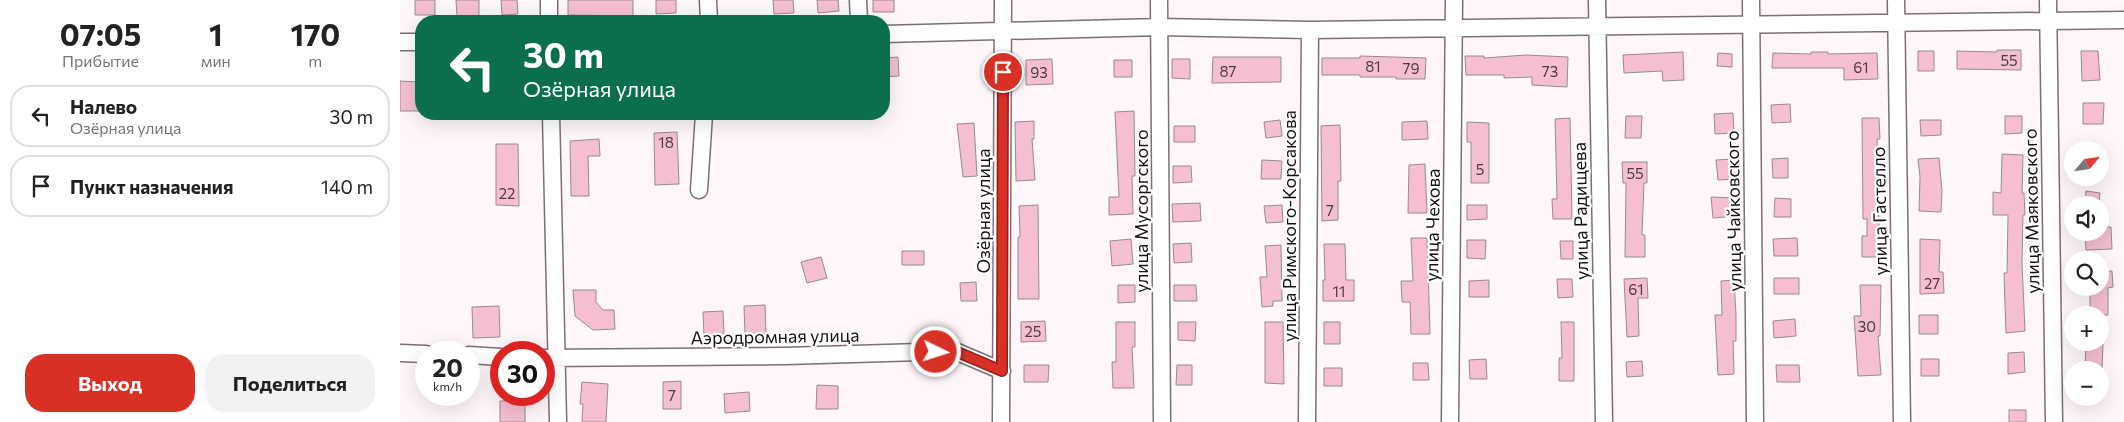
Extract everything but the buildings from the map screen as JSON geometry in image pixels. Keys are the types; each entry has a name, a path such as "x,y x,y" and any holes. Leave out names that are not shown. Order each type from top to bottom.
{"street":[{"path":"549,0 549,15"},
{"path":"708,0 709,15"},
{"path":"858,0 859,15"},
{"name":"Озёрная улица","path":"1001,422 1003,0"},
{"name":"улица Мусоргского","path":"1160,0 1162,422"},
{"name":"улица Чехова","path":"1450,422 1454,0"},
{"name":"улица Радищева","path":"1597,0 1604,422"},
{"name":"улица Чайковского","path":"1751,0 1755,422"},
{"name":"улица Гастелло","path":"1896,0 1902,422"},
{"name":"улица Маяковского","path":"2048,0 2054,422"},
{"path":"890,34 1160,28 1310,30 2124,20"},
{"name":"улица Римского-Корсакова","path":"1307,422 1310,30"},
{"path":"400,42 415,42"},
{"path":"551,120 551,341"},
{"path":"699,190 704,120"},
{"name":"Аэродромная улица","path":"555,358 784,356 955,351 1002,371"},
{"path":"400,353 415,354"},
{"path":"555,395 558,422"}],"route":[{"path":"936,352 955,351 1002,371 1003,72"}]}
